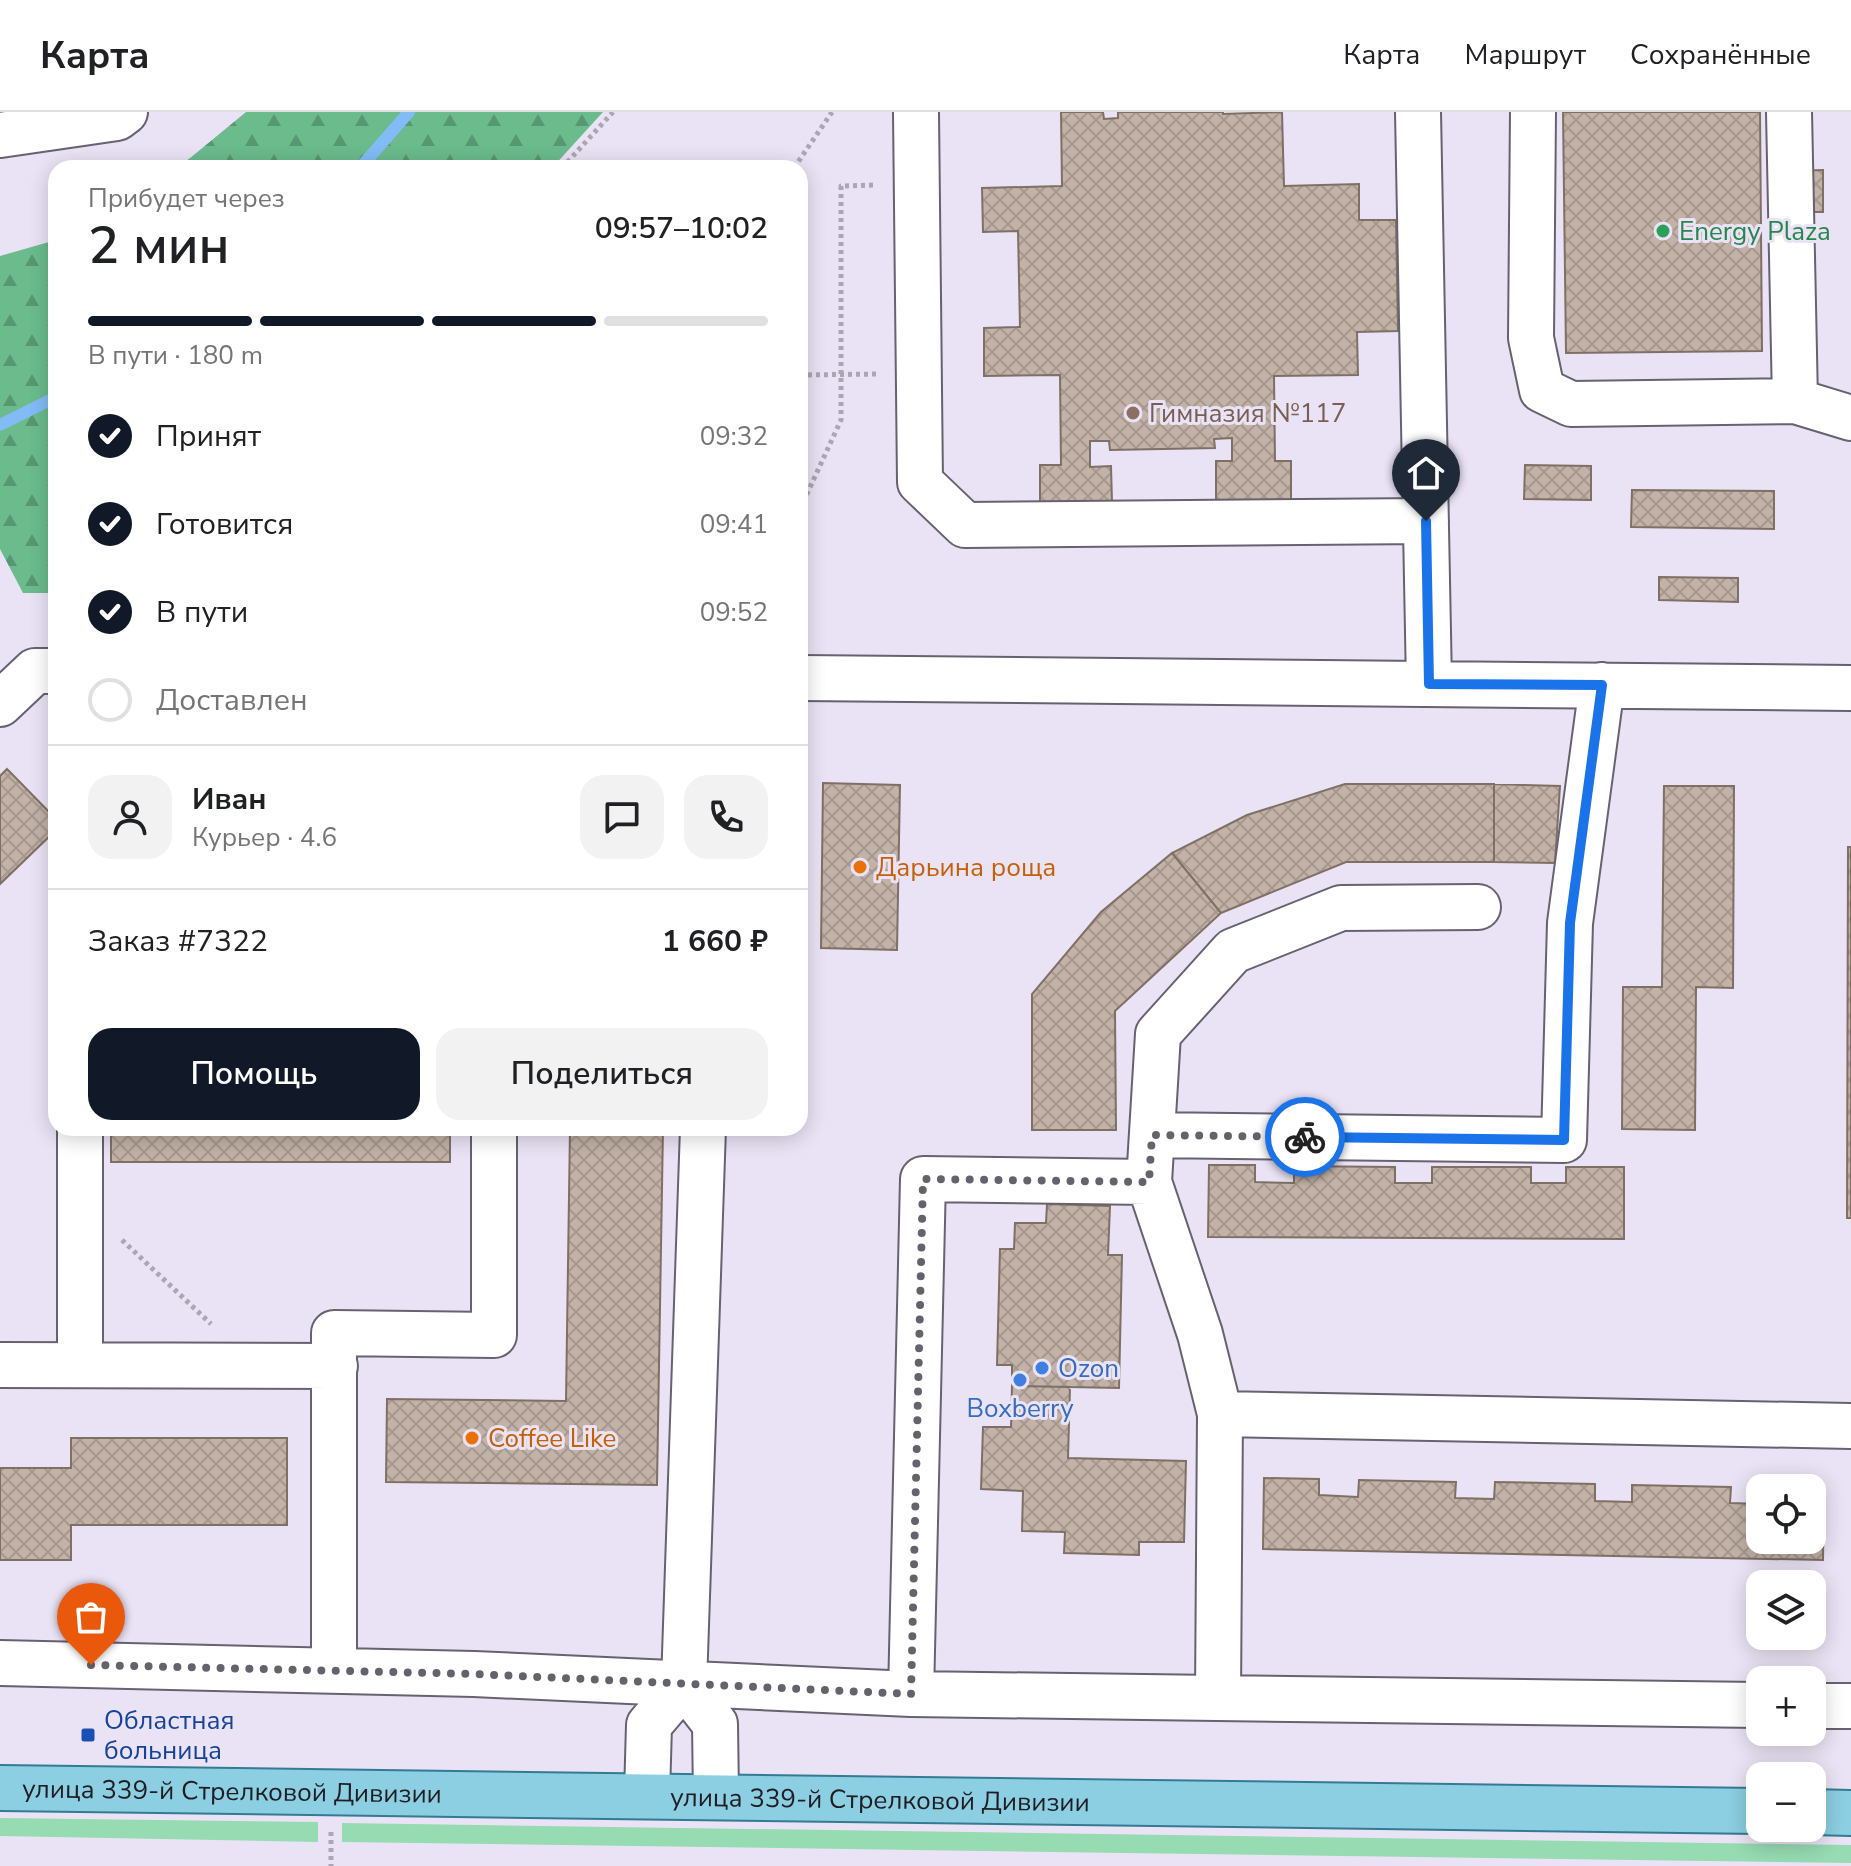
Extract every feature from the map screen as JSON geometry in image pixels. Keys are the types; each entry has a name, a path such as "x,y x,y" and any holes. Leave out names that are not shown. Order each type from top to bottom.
{"main road":[{"name":"улица 339-й Стрелковой Дивизии","path":"0,1788 1746,1811"},
{"path":"1826,1812 1851,1813"}],"street":[{"path":"0,135 117,118 125,112"},
{"path":"916,112 920,482 965,525 1426,521"},
{"path":"1418,112 1429,684"},
{"path":"1533,112 1531,338 1542,390 1571,404 1795,401 1851,418"},
{"path":"1789,112 1795,401"},
{"path":"0,704 35,671 48,671"},
{"path":"808,678 1851,688"},
{"path":"1152,1135 1564,1140 1570,923 1602,685"},
{"path":"1218,1698 1220,1414 1200,1334 1149,1182 1158,1034 1233,951 1341,908 1478,907"},
{"path":"80,1136 80,1365"},
{"path":"334,1671 334,1333 494,1335 494,1136"},
{"path":"647,1795 649,1725 684,1684 703,1136"},
{"path":"911,1694 923,1179 1149,1182"},
{"path":"0,1365 335,1366"},
{"path":"1220,1414 1851,1426"},
{"path":"0,1663 334,1671 911,1694 1746,1705"},
{"path":"684,1684 715,1724 716,1796"},
{"path":"1826,1706 1851,1706"}],"path":[{"path":"569,160 613,112"},
{"path":"799,160 832,112"},
{"path":"808,492 841,420 841,186 916,185"},
{"path":"808,375 919,373"},
{"path":"80,1200 255,1366"}],"green space":[{"path":"246,112 603,112 559,160 188,160"},
{"path":"48,242 48,593 23,593 0,549 0,256"},
{"path":"0,1818 318,1822 318,1842 0,1836"},
{"path":"342,1823 1851,1845 1851,1863 342,1842"}],"building":[{"path":"1061,112 1103,112 1104,119 1118,118 1118,112 1282,112 1284,186 1359,184 1359,220 1396,220 1398,331 1357,332 1358,375 1274,376 1275,461 1291,461 1291,501 1216,503 1216,461 1232,461 1232,438 1214,439 1215,448 1110,450 1109,441 1090,441 1090,467 1111,466 1112,502 1040,503 1040,465 1061,465 1060,375 984,376 984,328 1020,327 1018,231 983,232 982,188 1062,186"},
{"name":"Energy Plaza","path":"1563,112 1760,112 1762,351 1566,353"},
{"path":"1823,170 1823,212 1784,212 1784,171"},
{"path":"1525,465 1591,466 1591,500 1524,499"},
{"path":"1632,490 1774,491 1774,529 1631,527"},
{"path":"1659,577 1738,578 1738,602 1659,600"},
{"path":"7,769 48,811 48,838 0,884 0,776"},
{"name":"Дарьина роща","path":"823,783 900,785 897,950 821,948"},
{"path":"1345,784 1494,784 1494,862 1346,862 1221,913 1172,853 1247,815"},
{"path":"1494,784 1560,786 1555,863 1494,862"},
{"path":"1664,786 1734,786 1733,988 1696,987 1695,1130 1622,1129 1623,987 1662,987"},
{"path":"1848,847 1851,847 1851,1218 1847,1218"},
{"path":"1172,853 1221,913 1115,1011 1116,1130 1032,1130 1032,994 1101,912"},
{"path":"111,1136 450,1136 450,1162 111,1162"},
{"path":"570,1136 663,1136 657,1485 386,1482 387,1399 566,1401"},
{"path":"1209,1165 1255,1165 1255,1182 1294,1183 1294,1166 1395,1167 1395,1183 1432,1183 1432,1167 1531,1167 1531,1183 1566,1183 1566,1167 1624,1167 1624,1239 1208,1237"},
{"path":"1047,1204 1110,1206 1108,1255 1122,1255 1119,1388 1012,1386 1012,1365 997,1365 1000,1249 1014,1249 1015,1223 1046,1223"},
{"path":"1012,1386 1070,1387 1068,1458 1186,1461 1184,1542 1139,1542 1139,1555 1064,1553 1065,1532 1022,1531 1023,1491 981,1489 983,1427 1011,1427"},
{"path":"71,1438 287,1438 287,1525 71,1525 71,1560 0,1560 0,1468 71,1468"},
{"path":"1264,1478 1319,1479 1319,1495 1358,1497 1359,1480 1456,1482 1455,1498 1494,1499 1495,1482 1595,1484 1595,1501 1632,1502 1632,1485 1731,1487 1730,1503 1746,1504 1746,1554 1823,1554 1823,1560 1263,1549"}],"waterway":[{"path":"367,160 409,112"},
{"path":"0,425 48,401"}],"way so far":[{"path":"91,1665 474,1674 911,1694 923,1179 1149,1182 1152,1135 1305,1137"}],"place":[{"name":"Energy Plaza","path":"1663,231"},
{"name":"Гимназия №117","path":"1133,413"},
{"name":"Дарьина роща","path":"860,867"},
{"name":"Ozon","path":"1042,1368"},
{"name":"Boxberry","path":"1020,1380"},
{"name":"Coffee Like","path":"472,1438"},
{"name":"Областная больница","path":"88,1735"}],"route":[{"path":"1305,1137 1564,1140 1570,923 1602,685 1429,684 1426,521"}]}
